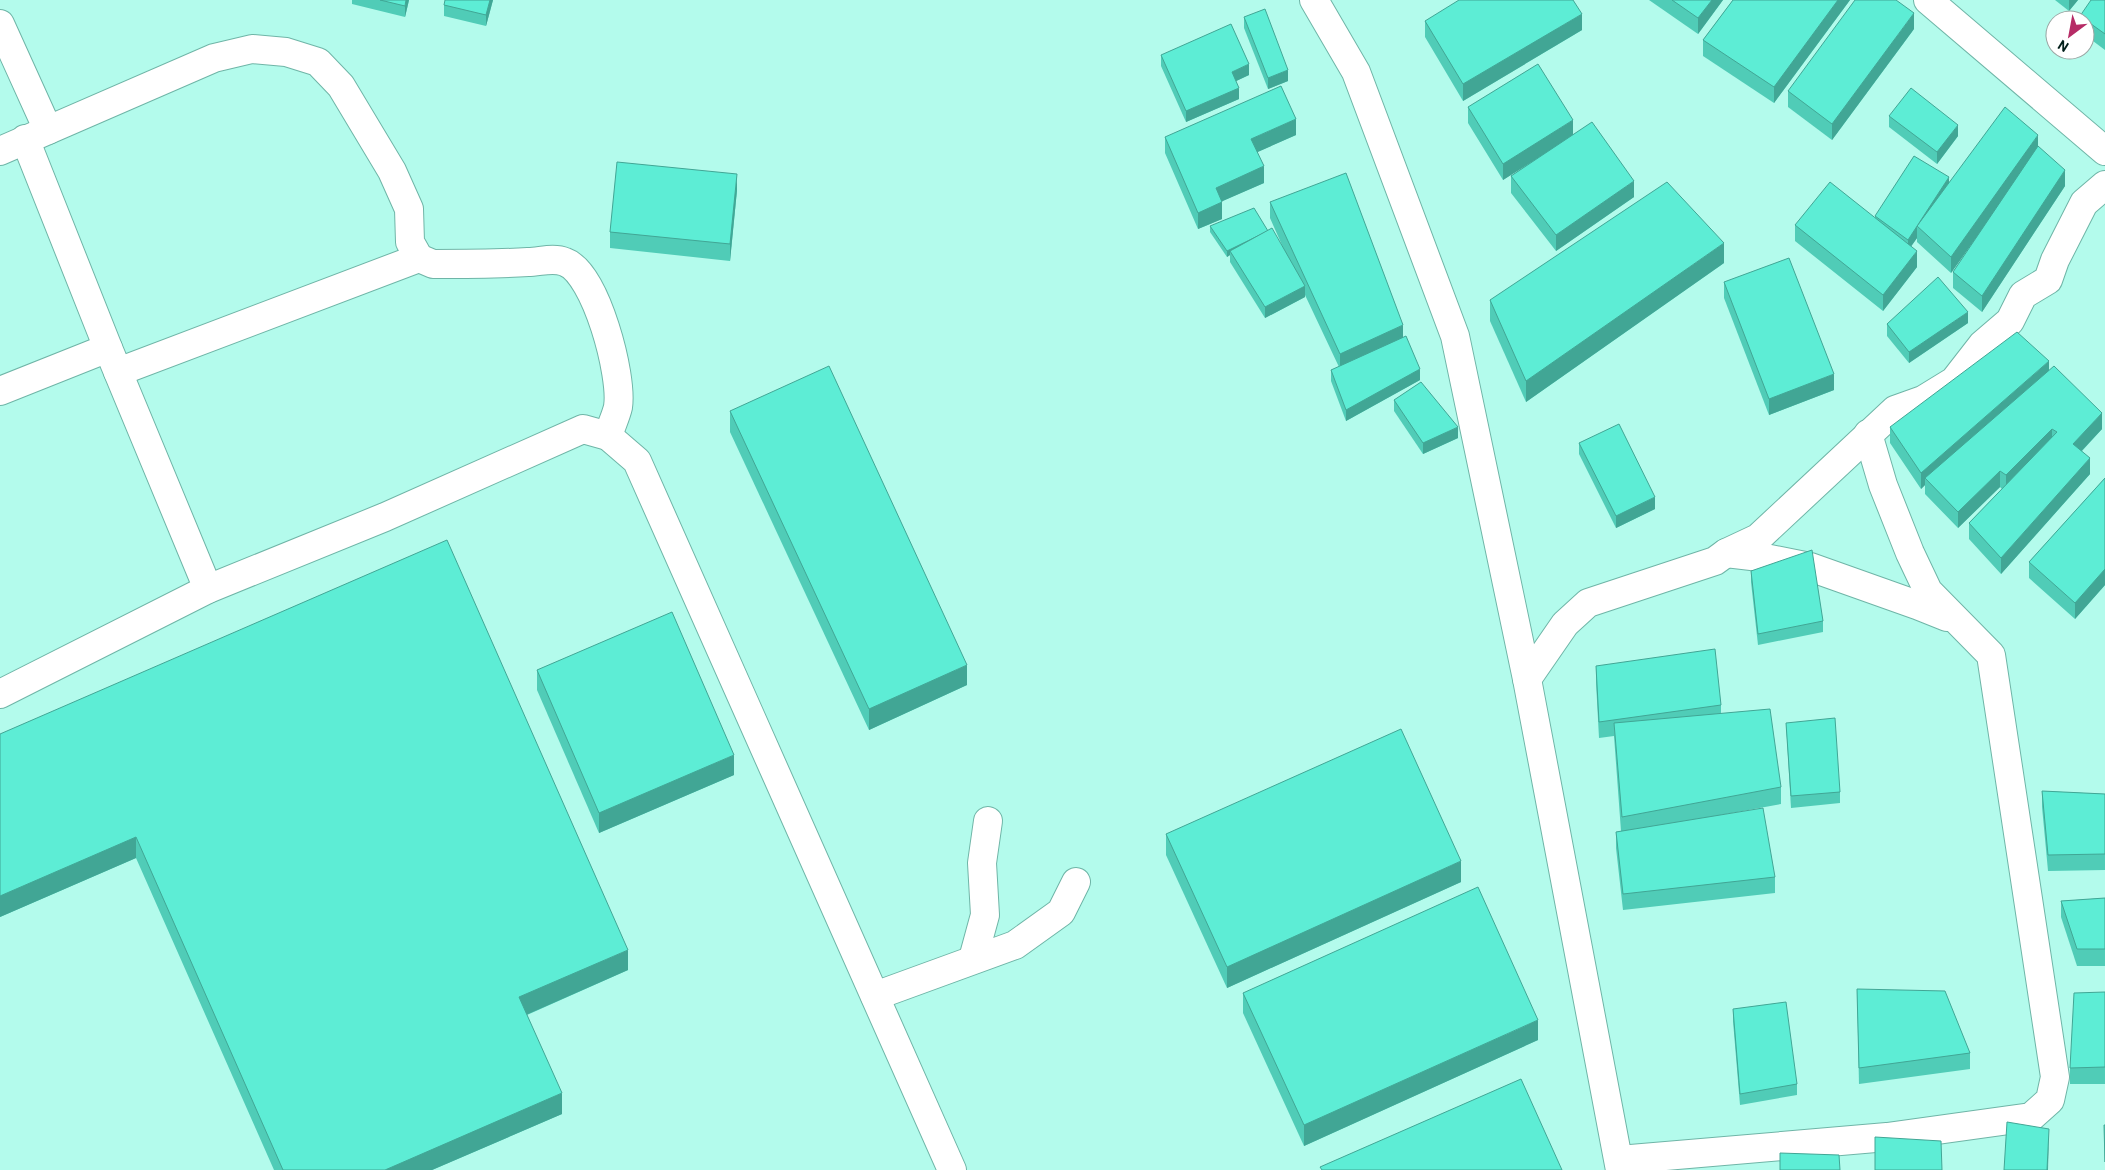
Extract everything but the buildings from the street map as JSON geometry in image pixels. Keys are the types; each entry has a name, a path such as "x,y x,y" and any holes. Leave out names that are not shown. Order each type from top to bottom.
{"street":[{"path":"1314,0 1356,72 1455,336 1528,679 1620,1165 1886,1150 2031,1117 2050,1100 2055,1077 1991,655 1928,591 1886,494 1868,434"},
{"path":"1928,0 2105,151"},
{"path":"0,24 113,360 208,589"},
{"path":"0,151 214,58 252,49 286,52 318,62 341,86 392,171 409,209 410,242 418,258"},
{"path":"1528,679 1565,624 1588,603 1715,561 1726,553 1758,538 1895,410 1922,400 1954,381 1982,345 2010,322 2023,294 2048,280 2055,260 2084,203 2105,185"},
{"path":"0,391 113,360 418,258 433,264 531,262 556,259 568,262 585,280 606,326 615,372 618,406 608,436"},
{"path":"0,694 208,589 385,517 583,429 608,436 637,461 952,1170"},
{"path":"1726,553 1760,557 1810,567 1917,605 1960,623"},
{"path":"973,960 985,915 982,863 988,821"},
{"path":"875,996 1015,945 1061,912 1076,882"}]}
